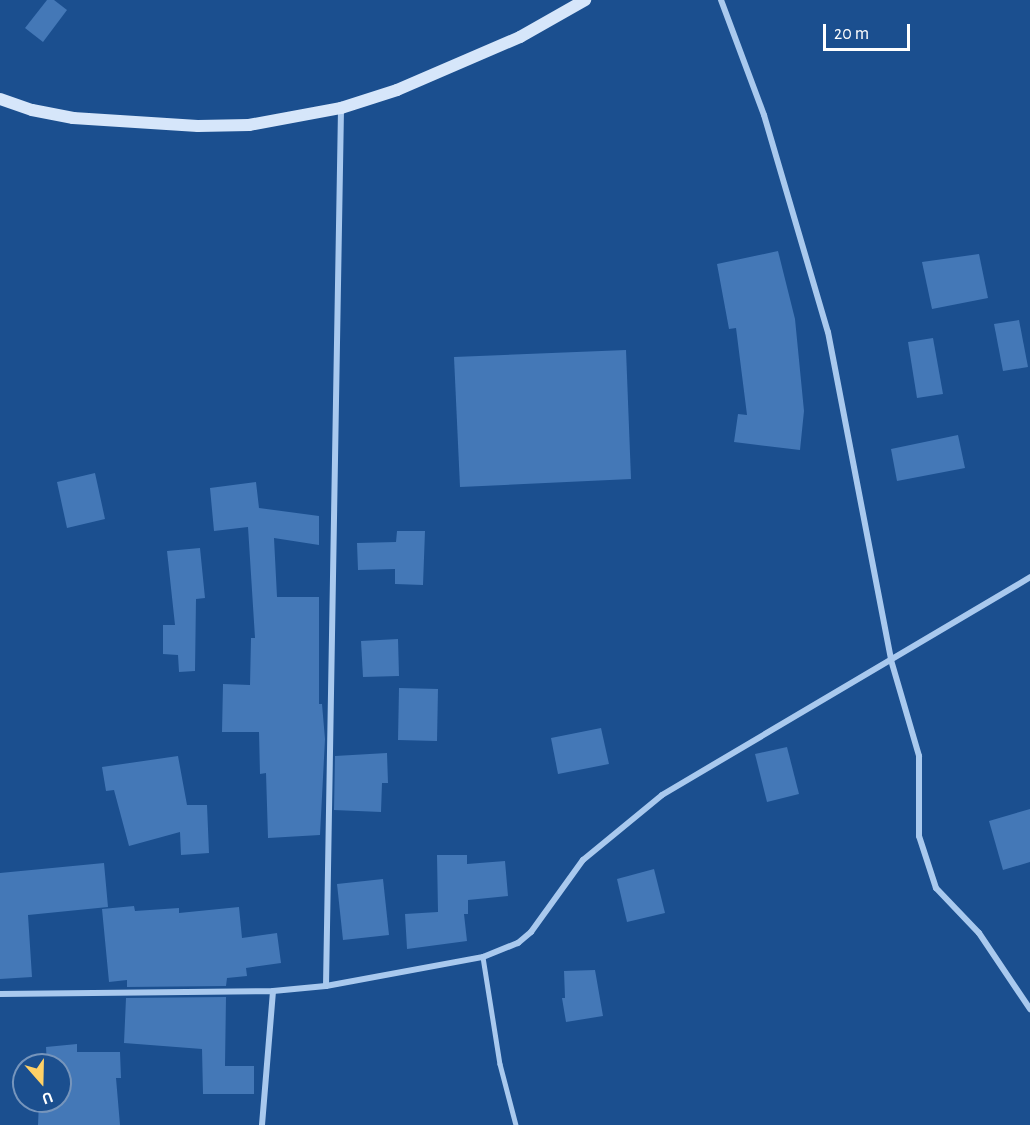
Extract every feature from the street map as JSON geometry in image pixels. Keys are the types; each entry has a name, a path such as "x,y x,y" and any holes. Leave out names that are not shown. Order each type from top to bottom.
{"street":[{"path":"0,99 32,110 73,118 198,126 249,125 341,108 455,68 585,0"},
{"path":"721,0 764,115 828,332 891,660 919,756 919,836 936,888 978,933 1030,1009"},
{"path":"326,986 341,108"},
{"path":"0,994 273,991 326,986 483,957 518,943 531,932 583,860 662,795 1030,576"},
{"path":"262,1125 273,991"}],"lane":[{"path":"483,957 500,1064 516,1125"}],"building":[{"path":"47,0 54,0 67,10 43,42 25,28"},
{"path":"778,251 795,319 804,411 800,450 734,442 738,414 747,415 736,328 729,329 717,264"},
{"path":"979,254 988,298 932,309 922,262"},
{"path":"1019,320 1028,367 1003,371 994,324"},
{"path":"933,338 943,394 917,398 908,342"},
{"path":"626,350 631,479 460,487 454,357"},
{"path":"958,435 965,468 897,481 891,449"},
{"path":"95,473 105,519 67,528 57,482"},
{"path":"256,482 259,508 319,516 319,545 274,538 277,597 319,597 319,704 322,704 325,739 320,835 268,838 266,773 260,774 259,732 222,732 223,684 250,685 251,638 255,638 248,527 214,531 210,488"},
{"path":"397,531 425,531 423,585 395,584 395,569 358,570 357,543 396,542"},
{"path":"200,548 205,598 196,599 195,671 179,672 178,655 163,654 163,625 175,625 167,551"},
{"path":"398,639 399,676 363,677 361,641"},
{"path":"399,688 438,689 437,741 398,740"},
{"path":"601,728 609,764 558,774 551,738"},
{"path":"787,747 799,794 767,802 755,754"},
{"path":"387,753 388,783 382,783 381,812 334,810 335,756"},
{"path":"178,756 187,805 207,805 209,853 181,855 180,832 129,846 114,790 106,791 102,767"},
{"path":"1030,809 1030,862 1003,870 989,821"},
{"path":"437,855 467,855 467,864 505,861 508,896 468,900 468,914 464,914 467,941 407,949 405,914 438,912"},
{"path":"104,863 108,907 28,915 32,977 0,979 0,873"},
{"path":"654,869 665,913 627,922 617,879"},
{"path":"383,879 389,935 343,940 337,884"},
{"path":"134,906 135,911 179,908 179,913 239,907 242,938 277,933 281,963 246,968 247,976 227,978 226,986 127,987 127,980 109,982 102,909"},
{"path":"595,970 603,1016 566,1022 562,998 565,998 564,971"},
{"path":"226,997 225,1066 254,1066 254,1094 203,1094 202,1049 124,1043 126,998"},
{"path":"77,1044 77,1052 120,1052 121,1078 116,1078 120,1125 38,1125 38,1113 72,1113 72,1053 46,1053 46,1047"}]}
